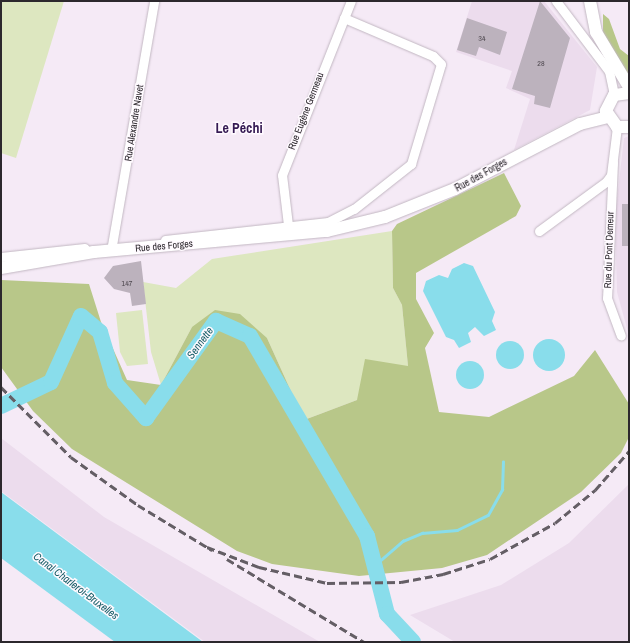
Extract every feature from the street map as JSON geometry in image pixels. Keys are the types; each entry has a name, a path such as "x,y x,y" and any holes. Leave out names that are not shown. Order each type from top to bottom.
{"main road":[{"path":"590,1 596,32 629,87"},
{"path":"629,93 614,95 607,105 608,118 617,127 629,127"},
{"name":"Rue des Forges","path":"1,268 94,252 327,231 385,218 441,195 580,124 608,118"}],"street":[{"name":"Rue Alexandre Navet","path":"112,245 154,1"},
{"name":"Rue Eugène Germeau","path":"288,225 282,175 351,1"},
{"path":"556,1 609,71 614,95"},
{"name":"Rue des Forges","path":"1,257 288,225 314,224 354,209 411,164 441,69 438,60 433,56 344,18"},
{"name":"Rue du Pont Demeur","path":"617,127 613,162 607,298 621,336"},
{"name":"Rue du Pont Demeur","path":"539,231 606,182 613,162"},
{"path":"314,224 327,231"}],"shaded area":[{"path":"472,1 544,1 597,67 590,110 514,150 530,99 506,88 512,71 456,52"},
{"path":"629,136 629,336 617,292 615,217 624,138"},
{"path":"1,438 104,517 320,642 205,642 1,491"},
{"path":"629,484 629,642 455,642 410,615 501,585 569,543"}],"green space":[{"path":"1,1 64,1 16,158 1,153"},
{"path":"603,14 609,19 620,49 629,56 629,78 603,35"},
{"path":"504,173 521,206 516,216 416,273 416,299 434,333 425,348 439,412 489,417 574,376 595,350 629,404 629,437 621,453 581,492 487,555 442,568 359,576 272,564 237,551 72,449 33,411 1,367 1,280 89,284 101,322 127,380 161,385 192,327 215,310 240,314 267,338 304,420 357,400 365,359 408,366 402,305 393,288 392,231 397,224"},
{"path":"392,231 393,288 402,305 408,366 357,400 304,420 267,338 192,327 161,385 151,352 143,282 176,288 212,259"},
{"path":"142,310 148,364 127,366 120,352 116,313"}],"water":[{"path":"464,263 473,266 495,312 492,321 496,330 484,336 475,327 468,333 471,342 459,348 454,340 446,337 423,291 426,281 439,275 448,278 452,269"},
{"path":"546,339 552,339 561,343 565,355 561,367 552,371 546,371 537,367 533,358 533,352 537,343"},
{"path":"510,341 520,345 524,355 520,365 510,369 500,365 496,355 500,345"},
{"path":"470,361 480,365 484,375 480,385 470,389 460,385 456,375 460,365"},
{"name":"Canal Charleroi-Bruxelles","path":"1,492 203,642 115,642 1,558"}],"building":[{"path":"540,1 570,38 550,108 534,104 535,96 512,89"},
{"path":"467,18 507,32 500,55 479,47 476,56 457,50"},
{"path":"622,204 629,204 629,246 622,246"},
{"path":"141,261 146,304 132,306 130,293 114,289 104,278 113,266"}],"waterway":[{"name":"Sennette","path":"1,406 51,382 81,316 100,332 115,383 146,418 216,321 250,336 367,536 387,614 413,642"},
{"path":"375,565 403,541 422,533 457,530 488,515 502,490 503,462"}],"railway":[{"path":"1,387 71,457 138,505 212,550"},
{"path":"207,547 259,567 327,583 401,582 443,574 490,559 555,523 595,490 629,451"},
{"path":"227,559 364,642"}],"district":[{"name":"Le Péchi","path":"239,128"}]}
